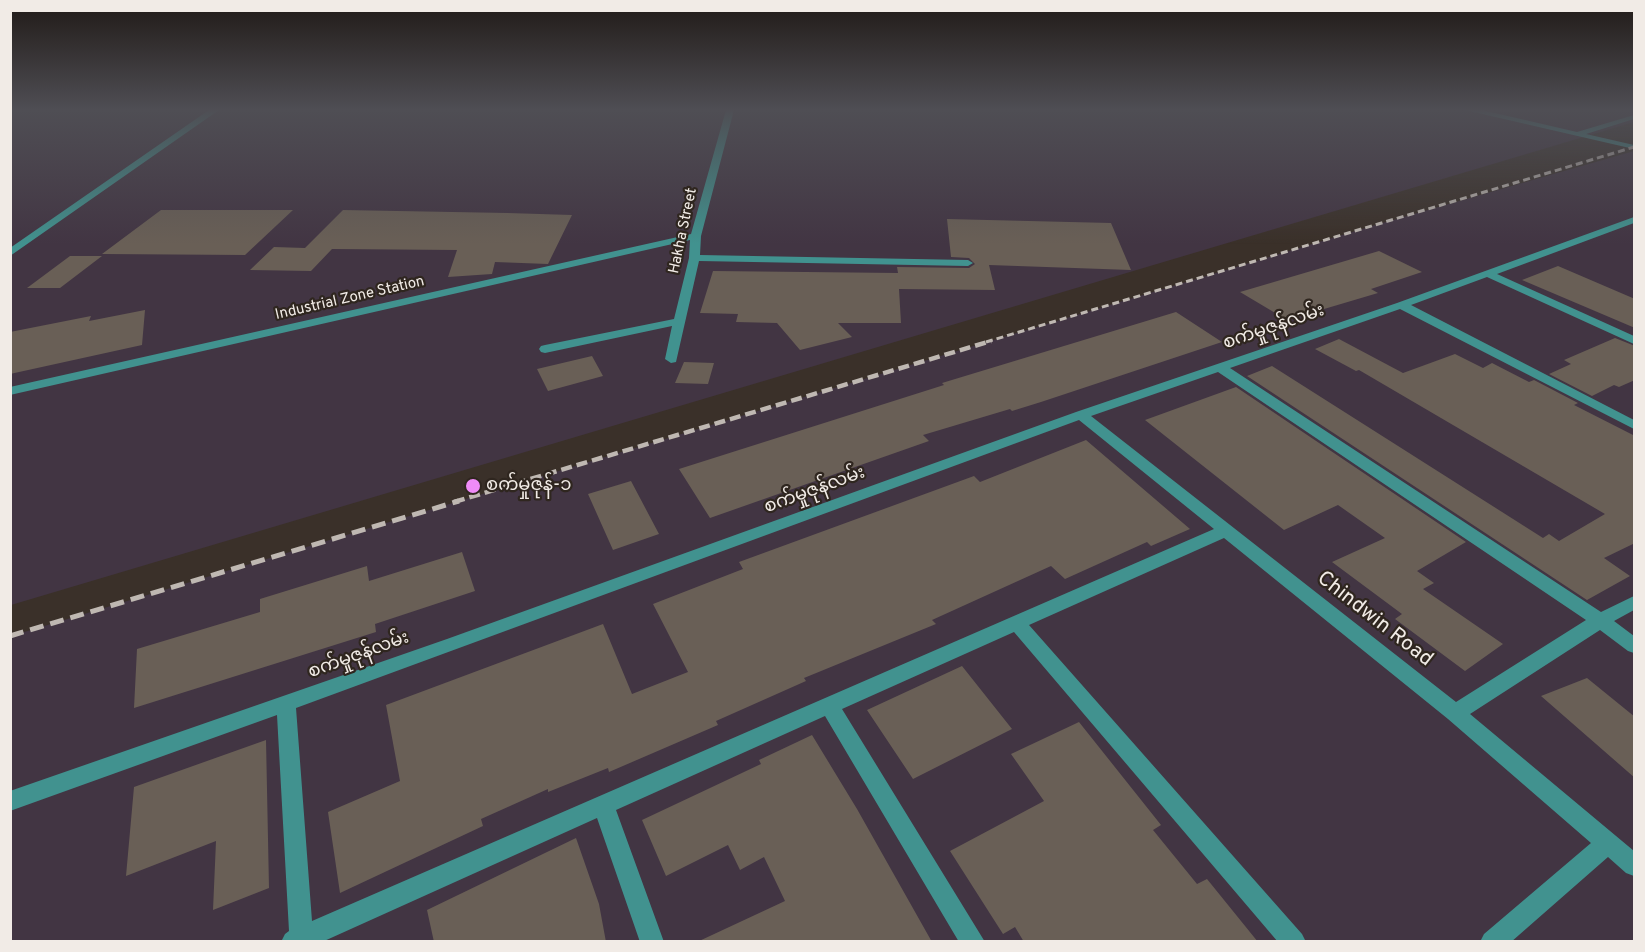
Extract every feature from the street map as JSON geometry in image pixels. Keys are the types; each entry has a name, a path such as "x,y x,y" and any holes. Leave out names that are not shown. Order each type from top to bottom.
{"street":[{"path":"10,254 152,154"},
{"name":"Hakha Street","path":"671,359 694,258 696,236 718,154"},
{"name":"စက်မှုဇုန်လမ်း","path":"10,801 1081,415 1401,305 1635,220"},
{"name":"Industrial Zone Station","path":"10,391 696,236"},
{"path":"694,258 968,263"},
{"path":"1487,273 1635,340"},
{"path":"1401,305 1635,424"},
{"path":"545,349 680,321"},
{"path":"1219,367 1601,621 1635,646"},
{"name":"Chindwin Road","path":"1081,415 1455,713 1635,865"},
{"path":"286,703 299,940 1225,531"},
{"path":"1455,713 1635,602"},
{"path":"1017,623 1294,942"},
{"path":"829,705 973,942"},
{"path":"603,805 652,942"},
{"path":"1492,942 1608,843"}],"shaded area":[{"path":"11,154 1525,154 11,605"},
{"path":"1622,154 1634,154 1634,941 11,942 11,636 1372,226"}],"building":[{"path":"161,210 293,210 245,255 102,254"},
{"path":"343,210 572,215 548,264 495,262 492,274 448,277 457,250 332,249 311,271 250,270 274,247 305,248"},
{"path":"947,219 1111,223 1131,270 989,265 995,290 899,289 901,323 838,323 852,337 800,350 777,323 736,322 738,314 700,313 713,271 898,273 897,267 969,268 975,264 969,258 951,257"},
{"path":"1379,251 1422,272 1371,289 1378,293 1287,320 1240,292"},
{"path":"70,256 102,256 60,288 27,288"},
{"path":"1558,266 1635,299 1635,328 1522,280"},
{"path":"145,310 142,345 10,374 10,332 91,316 89,321"},
{"path":"1176,312 1222,342 1041,402 923,435 929,441 710,518 679,469 944,385 942,383"},
{"path":"1615,338 1635,346 1635,380 1619,387 1614,385 1592,396 1549,374 1571,364 1564,360"},
{"path":"1339,339 1403,373 1455,354 1483,368 1492,363 1529,382 1534,380 1578,403 1574,405 1635,436 1635,543 1604,558 1630,576 1587,600 1247,376 1272,366 1543,538 1549,534 1559,541 1605,514 1359,370 1356,371 1315,349"},
{"path":"592,356 603,376 548,391 537,369"},
{"path":"684,362 714,363 708,384 675,383"},
{"path":"1236,387 1466,542 1417,571 1434,583 1423,589 1503,644 1465,671 1395,619 1402,614 1332,562 1385,538 1338,505 1284,530 1145,420"},
{"path":"1086,440 1190,529 1151,546 1147,542 1065,579 1051,566 932,620 936,624 804,678 806,681 716,721 718,725 609,772 608,768 548,792 548,789 481,819 483,826 340,893 328,812 400,781 386,705 603,624 632,694 688,672 653,604 743,569 739,562 974,476 980,482"},
{"path":"631,481 659,534 613,550 588,494"},
{"path":"462,552 475,591 375,624 376,632 134,708 137,649 260,612 260,599 367,566 369,581"},
{"path":"962,666 1012,729 913,779 867,710"},
{"path":"1587,678 1635,717 1635,778 1541,696"},
{"path":"1079,722 1161,825 1153,830 1197,884 1207,879 1258,942 1024,942 1015,927 1003,934 950,851 1044,801 1011,754"},
{"path":"812,735 857,809 932,942 697,942 785,901 764,857 740,870 728,845 666,876 642,820 761,764 759,760"},
{"path":"266,740 269,888 213,910 216,841 126,876 134,787"},
{"path":"576,838 599,904 606,942 434,942 427,910"}],"railway":[{"path":"986,342 1609,154"},
{"path":"454,502 991,341"},
{"path":"10,636 459,501"}],"place":[{"name":"စက်မှုဇုန်-၁","path":"473,486"}]}
